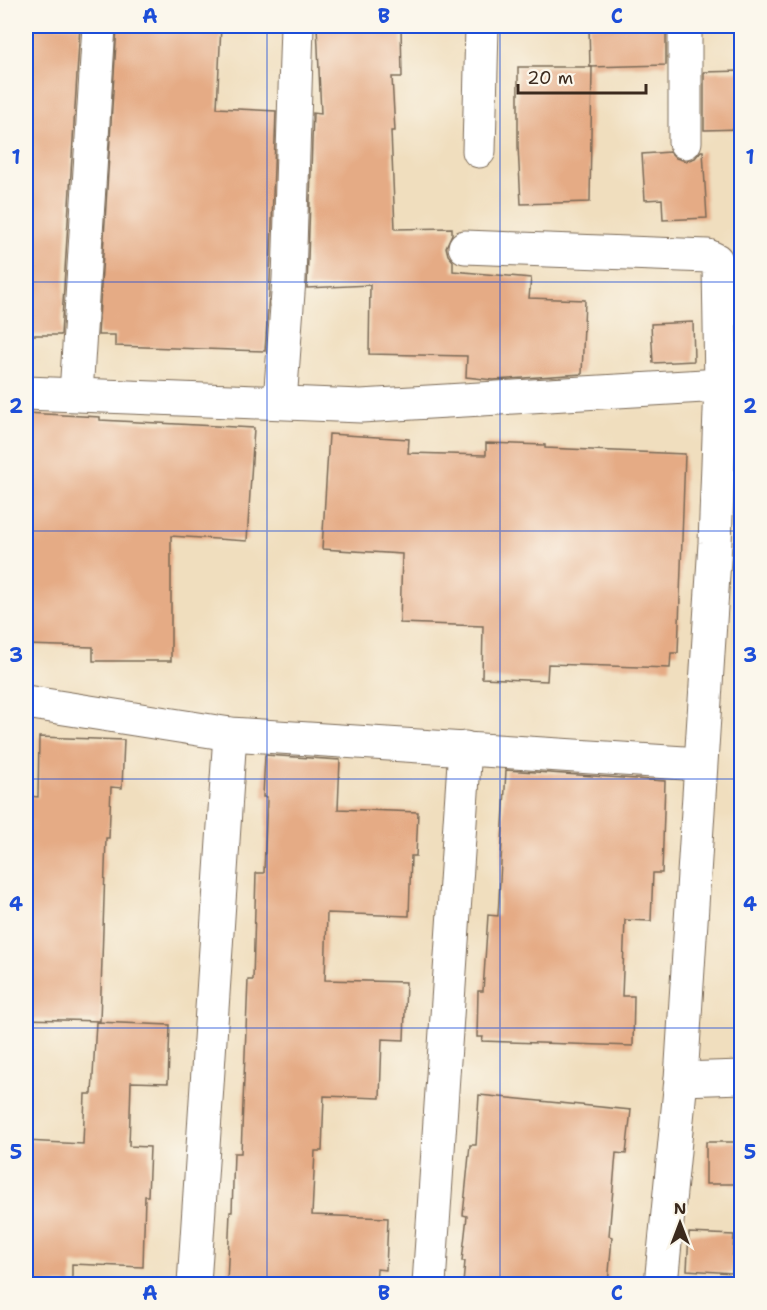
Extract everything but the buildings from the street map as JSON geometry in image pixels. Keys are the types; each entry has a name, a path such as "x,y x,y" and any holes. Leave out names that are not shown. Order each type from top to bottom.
{"street":[{"path":"76,394 99,26"},
{"path":"280,402 289,279 297,26"},
{"path":"479,151 482,26"},
{"path":"685,26 685,142"},
{"path":"465,248 713,257 719,267 731,383 728,542 700,764 681,1079 661,1284"},
{"path":"26,393 361,406 731,383"},
{"path":"26,702 230,734 700,764"},
{"path":"194,1284 230,734"},
{"path":"429,1284 465,748"},
{"path":"681,1079 741,1077"}]}
